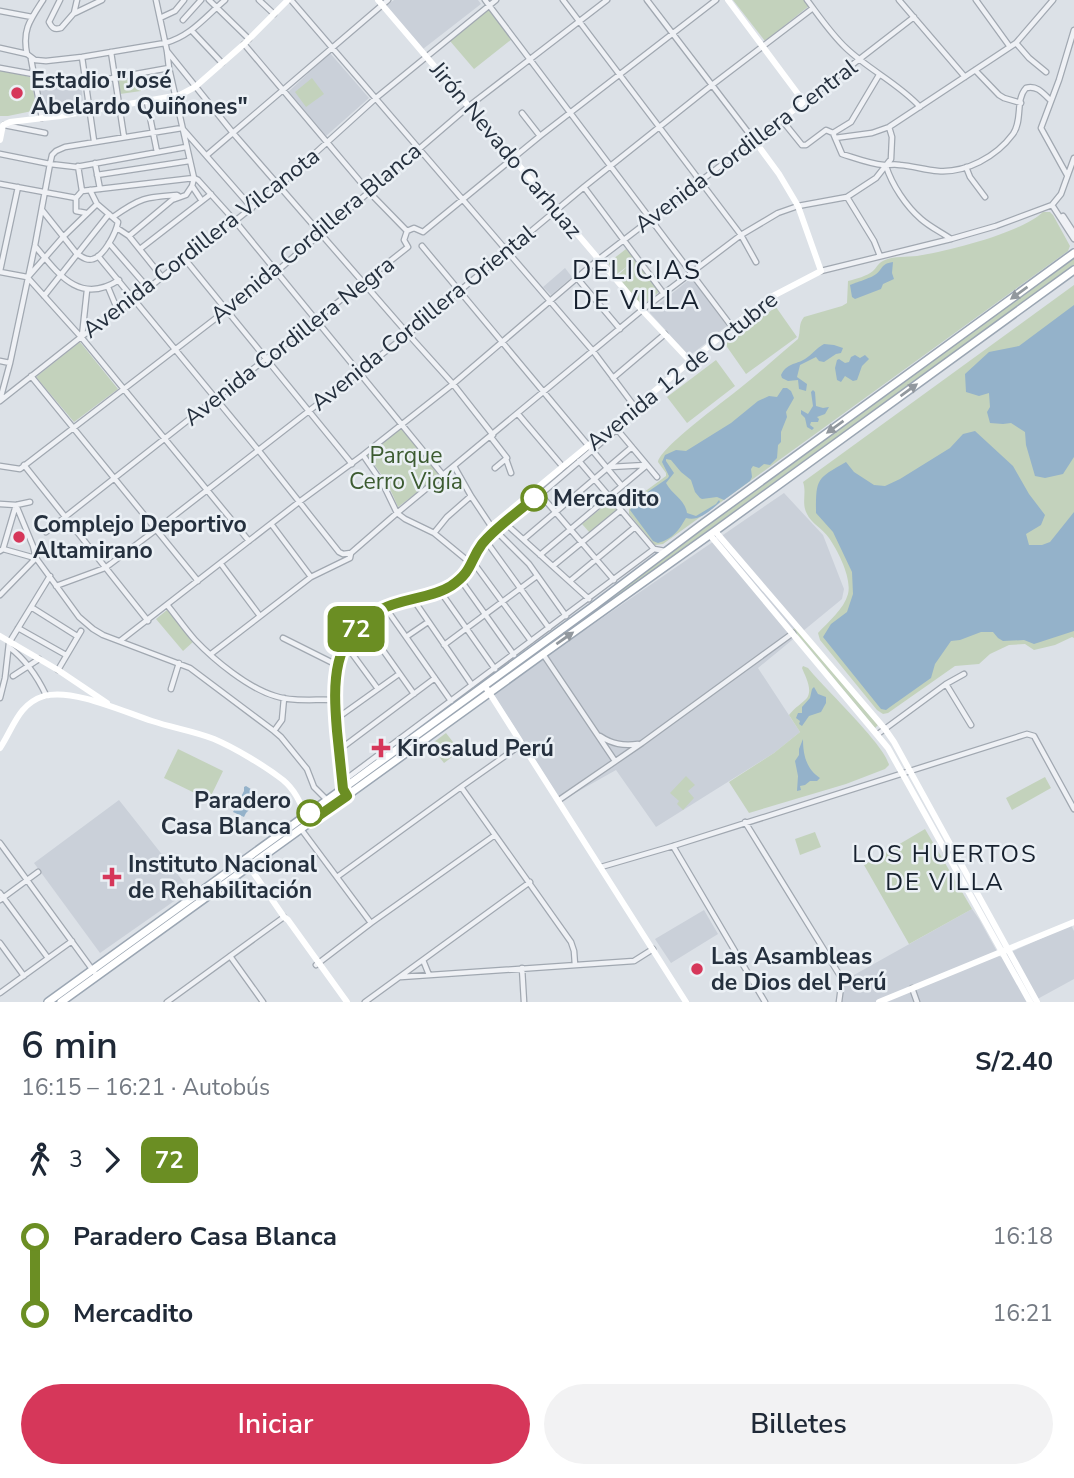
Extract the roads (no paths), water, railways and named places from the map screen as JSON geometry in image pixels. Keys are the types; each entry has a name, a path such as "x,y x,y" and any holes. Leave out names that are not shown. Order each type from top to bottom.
{"main road":[{"path":"246,863 301,829 328,800 1074,253"},
{"path":"485,686 543,654 1074,270"},
{"path":"737,515 739,510 752,500 750,494 744,493"},
{"path":"671,563 664,555 677,543"},
{"path":"61,1002 95,973 309,818 344,789"},
{"path":"48,1002 95,973"}],"street":[{"path":"42,118 25,34 26,27 43,0"},
{"path":"60,0 49,22 55,29 61,29 74,13 102,0"},
{"path":"74,13 77,0"},
{"path":"129,236 172,200 186,195 194,177 156,0"},
{"path":"160,18 175,11 184,0"},
{"path":"183,20 201,0"},
{"path":"209,0 326,143 407,231"},
{"path":"0,48 41,61 165,43 192,31 225,0"},
{"path":"258,0 275,14"},
{"path":"0,140 4,125 10,122 175,97 195,87 290,0 593,351 635,407"},
{"path":"485,0 732,327"},
{"name":"Avenida Cordillera Vilcanota","path":"0,401 280,186 376,98 496,0"},
{"path":"563,0 741,235 756,262"},
{"name":"Avenida Cordillera Blanca","path":"24,466 276,272 469,106 607,0"},
{"path":"647,0 779,174 798,206 821,271"},
{"name":"Avenida Cordillera Negra","path":"46,532 408,247 404,240 407,231 417,229 423,232 540,136 716,0"},
{"path":"728,0 804,102"},
{"path":"807,0 836,37 879,75 895,83 920,107"},
{"path":"899,0 965,77"},
{"path":"976,0 1010,47"},
{"path":"781,119 802,145 806,145 824,130 832,134 872,133 889,127 1016,43 1053,0"},
{"path":"207,155 383,2"},
{"name":"Jirón Nevado Carhuaz","path":"383,2 556,210 690,361"},
{"name":"Avenida Cordillera Oriental","path":"56,586 105,568 157,529 359,373 610,166 813,8"},
{"path":"0,11 32,17"},
{"name":"Avenida Cordillera Central","path":"120,641 453,384 623,240 914,17"},
{"path":"1067,175 1042,130 1074,30"},
{"path":"192,31 222,63"},
{"path":"1016,43 1046,72"},
{"path":"167,51 233,133 453,384 492,435 511,473"},
{"path":"111,52 124,137"},
{"path":"82,57 94,141"},
{"path":"0,68 34,75"},
{"path":"86,83 169,68"},
{"path":"975,70 999,95 1021,103"},
{"path":"832,134 855,117 879,75"},
{"path":"832,134 842,154 886,165 897,164 940,172 955,170 990,157 1012,135 1019,121 1022,92 1029,87 1035,88 1051,101"},
{"path":"147,102 157,152"},
{"path":"522,113 540,136"},
{"path":"4,125 45,133"},
{"path":"211,654 310,577 350,558 351,553 397,513 642,310 741,235 778,213 798,206 848,197 876,178 891,159 892,137 889,127"},
{"path":"0,401 35,246 52,155 61,148 94,141 182,128"},
{"path":"182,128 252,208"},
{"path":"0,154 50,164 78,166 186,147"},
{"path":"1053,204 1062,194 1074,158"},
{"path":"97,175 189,161"},
{"path":"94,163 100,189"},
{"path":"886,165 889,177 918,216 951,239"},
{"path":"78,166 82,191"},
{"path":"966,167 985,197"},
{"path":"87,213 76,211 76,198 82,191 194,177 235,221 443,475"},
{"path":"0,184 76,198"},
{"path":"192,186 202,201"},
{"path":"18,187 0,271 27,277 82,337 250,541"},
{"path":"584,187 664,294"},
{"path":"42,210 78,254 90,260 99,256 109,243 118,222 97,204 90,190"},
{"path":"140,249 211,194"},
{"path":"44,296 111,215 146,197 180,197"},
{"path":"848,197 880,256"},
{"path":"27,277 97,204"},
{"path":"1053,204 1074,233"},
{"path":"1053,204 1074,239"},
{"name":"Avenida 12 de Octubre","path":"494,528 505,523 563,467 771,297 821,271 951,239 996,226 1053,204"},
{"path":"117,228 129,236 162,277"},
{"path":"0,238 7,239"},
{"path":"109,243 148,288"},
{"path":"35,246 73,285 97,290 108,287 119,279"},
{"path":"422,246 622,486"},
{"path":"99,256 339,552 351,553"},
{"path":"184,258 352,464"},
{"path":"576,278 620,329"},
{"path":"108,287 118,311"},
{"path":"82,337 87,290"},
{"path":"613,378 665,334"},
{"path":"0,361 10,363"},
{"path":"32,376 198,581"},
{"path":"517,414 563,467"},
{"path":"615,427 657,477"},
{"path":"524,539 632,447"},
{"name":"Avenida 12 de Octubre","path":"460,579 484,538 537,492 579,461 589,448"},
{"path":"363,455 383,484 397,513 434,533 470,562 531,640"},
{"path":"495,468 506,459"},
{"path":"579,461 653,549 666,551"},
{"path":"608,468 647,465"},
{"path":"540,555 647,465"},
{"path":"0,466 15,469 24,466 148,621"},
{"path":"454,466 494,528 529,564 566,616"},
{"path":"537,492 614,580"},
{"path":"434,533 447,517 471,496"},
{"path":"0,504 30,502"},
{"path":"16,505 1,549 36,558"},
{"path":"16,505 36,558 86,624 103,635 179,663 201,676 281,737 307,769 314,787 328,800"},
{"path":"553,566 621,510"},
{"path":"505,523 589,599"},
{"path":"272,524 310,577"},
{"path":"570,582 635,527"},
{"path":"713,533 906,773"},
{"path":"713,533 884,729 1025,987 1037,1002"},
{"path":"484,538 550,628"},
{"path":"485,686 495,669 653,549"},
{"path":"0,595 36,558"},
{"path":"221,564 260,616"},
{"path":"0,698 9,645 50,576"},
{"path":"444,645 537,576"},
{"path":"344,789 334,681 345,644 363,622 385,607 412,598 442,594 460,579 514,654"},
{"path":"442,594 495,669"},
{"path":"412,598 472,685"},
{"path":"168,606 195,640 254,686 273,696 284,698 334,700"},
{"path":"31,607 79,634 58,670"},
{"path":"385,607 451,701"},
{"path":"363,622 414,694"},
{"path":"406,637 428,622"},
{"path":"18,628 66,655"},
{"path":"559,800 793,633"},
{"path":"0,636 29,665 46,695"},
{"path":"283,638 337,665"},
{"path":"345,644 378,689"},
{"path":"9,645 58,670 111,706"},
{"path":"543,654 615,761"},
{"path":"13,676 39,659"},
{"path":"171,690 179,663"},
{"path":"336,719 399,674"},
{"path":"877,734 964,674"},
{"path":"339,750 435,678"},
{"path":"946,684 971,725"},
{"path":"344,789 472,685 485,686"},
{"path":"485,686 686,1002"},
{"path":"0,748 2,738 25,708 46,695 65,695 111,706 153,722 194,731 217,740 284,781 294,792 309,818"},
{"path":"274,731 282,720 284,698"},
{"path":"597,733 620,745 642,743"},
{"path":"601,867 1027,734 1034,736 1074,809"},
{"path":"337,877 523,744"},
{"path":"461,787 573,946 575,965"},
{"path":"745,822 842,979 839,1002"},
{"path":"301,829 371,923"},
{"path":"317,964 495,835"},
{"path":"0,843 95,973"},
{"path":"673,846 765,1002"},
{"path":"246,863 345,1002"},
{"path":"37,872 1,897 48,958"},
{"path":"365,1002 530,882"},
{"path":"167,1002 284,917"},
{"path":"879,1002 1074,922"},
{"path":"0,993 72,941"},
{"path":"0,943 24,976"},
{"path":"401,977 634,961 653,949"},
{"path":"230,956 263,1002"},
{"path":"423,960 429,975"},
{"path":"522,968 524,1002"},
{"path":"1025,987 1030,1002"},
{"path":"912,988 917,1002"}],"water":[{"path":"893,262 894,279 883,284 881,289 855,299 852,297 850,285 873,276 885,264"},
{"path":"1074,305 1074,457 1063,474 1045,478 1035,476 1025,432 1011,423 990,423 987,412 990,407 989,393 979,396 966,392 965,374 989,352 1019,346"},
{"path":"824,344 843,348 841,353 824,362 816,357 800,365 797,377 807,384 806,391 799,389 798,380 788,381 782,378 786,368 805,359"},
{"path":"855,355 860,358 865,355 869,359 862,366 857,380 853,381 845,376 841,382 837,380 837,360 849,362"},
{"path":"783,388 791,391 794,398 786,412 777,458 770,465 764,464 759,468 753,466 750,481 724,500 717,497 700,498 691,480 671,460 666,459 674,473 666,483 684,504 687,513 696,516 719,500 720,502 700,517 686,518 668,539 658,543 653,541 630,510 636,500 668,478 662,462 665,455 676,450 686,451 731,423 758,401 769,396 777,397"},
{"path":"813,390 816,406 829,407 825,414 817,417 818,422 811,422 810,425 814,428 812,430 807,427 801,410 808,414 813,406"},
{"path":"975,431 1013,466 1045,515 1041,525 1026,534 1029,545 1050,542 1074,512 1074,631 1034,644 1024,640 1003,641 993,632 981,632 951,641 935,664 931,678 886,710 881,709 823,637 831,624 847,612 853,594 852,572 833,532 816,513 818,486 823,477 846,462 854,472 874,485 885,486 950,448 963,434"},
{"path":"814,687 818,694 826,697 826,703 821,712 809,716 802,726 796,718 798,713 802,713 802,707 810,698"},
{"path":"803,739 806,761 820,778 800,786 801,790 797,791 795,761"},
{"path":"246,786 257,793 244,817 233,812"}],"place":[{"name":"Estadio \"José Abelardo Quiñones\"","path":"17,93"},
{"name":"Mercadito","path":"534,498"},
{"name":"Complejo Deportivo Altamirano","path":"19,537"},
{"name":"Kirosalud Perú","path":"381,748"},
{"name":"Paradero Casa Blanca","path":"310,813"},
{"name":"Instituto Nacional de Rehabilitación","path":"112,877"},
{"name":"Las Asambleas de Dios del Perú","path":"697,969"}],"district":[{"name":"DELICIAS DE VILLA","path":"637,285"},
{"name":"LOS HUERTOS DE VILLA","path":"945,868"}],"park label":[{"name":"Parque Cerro Vigía","path":"406,468"}]}
